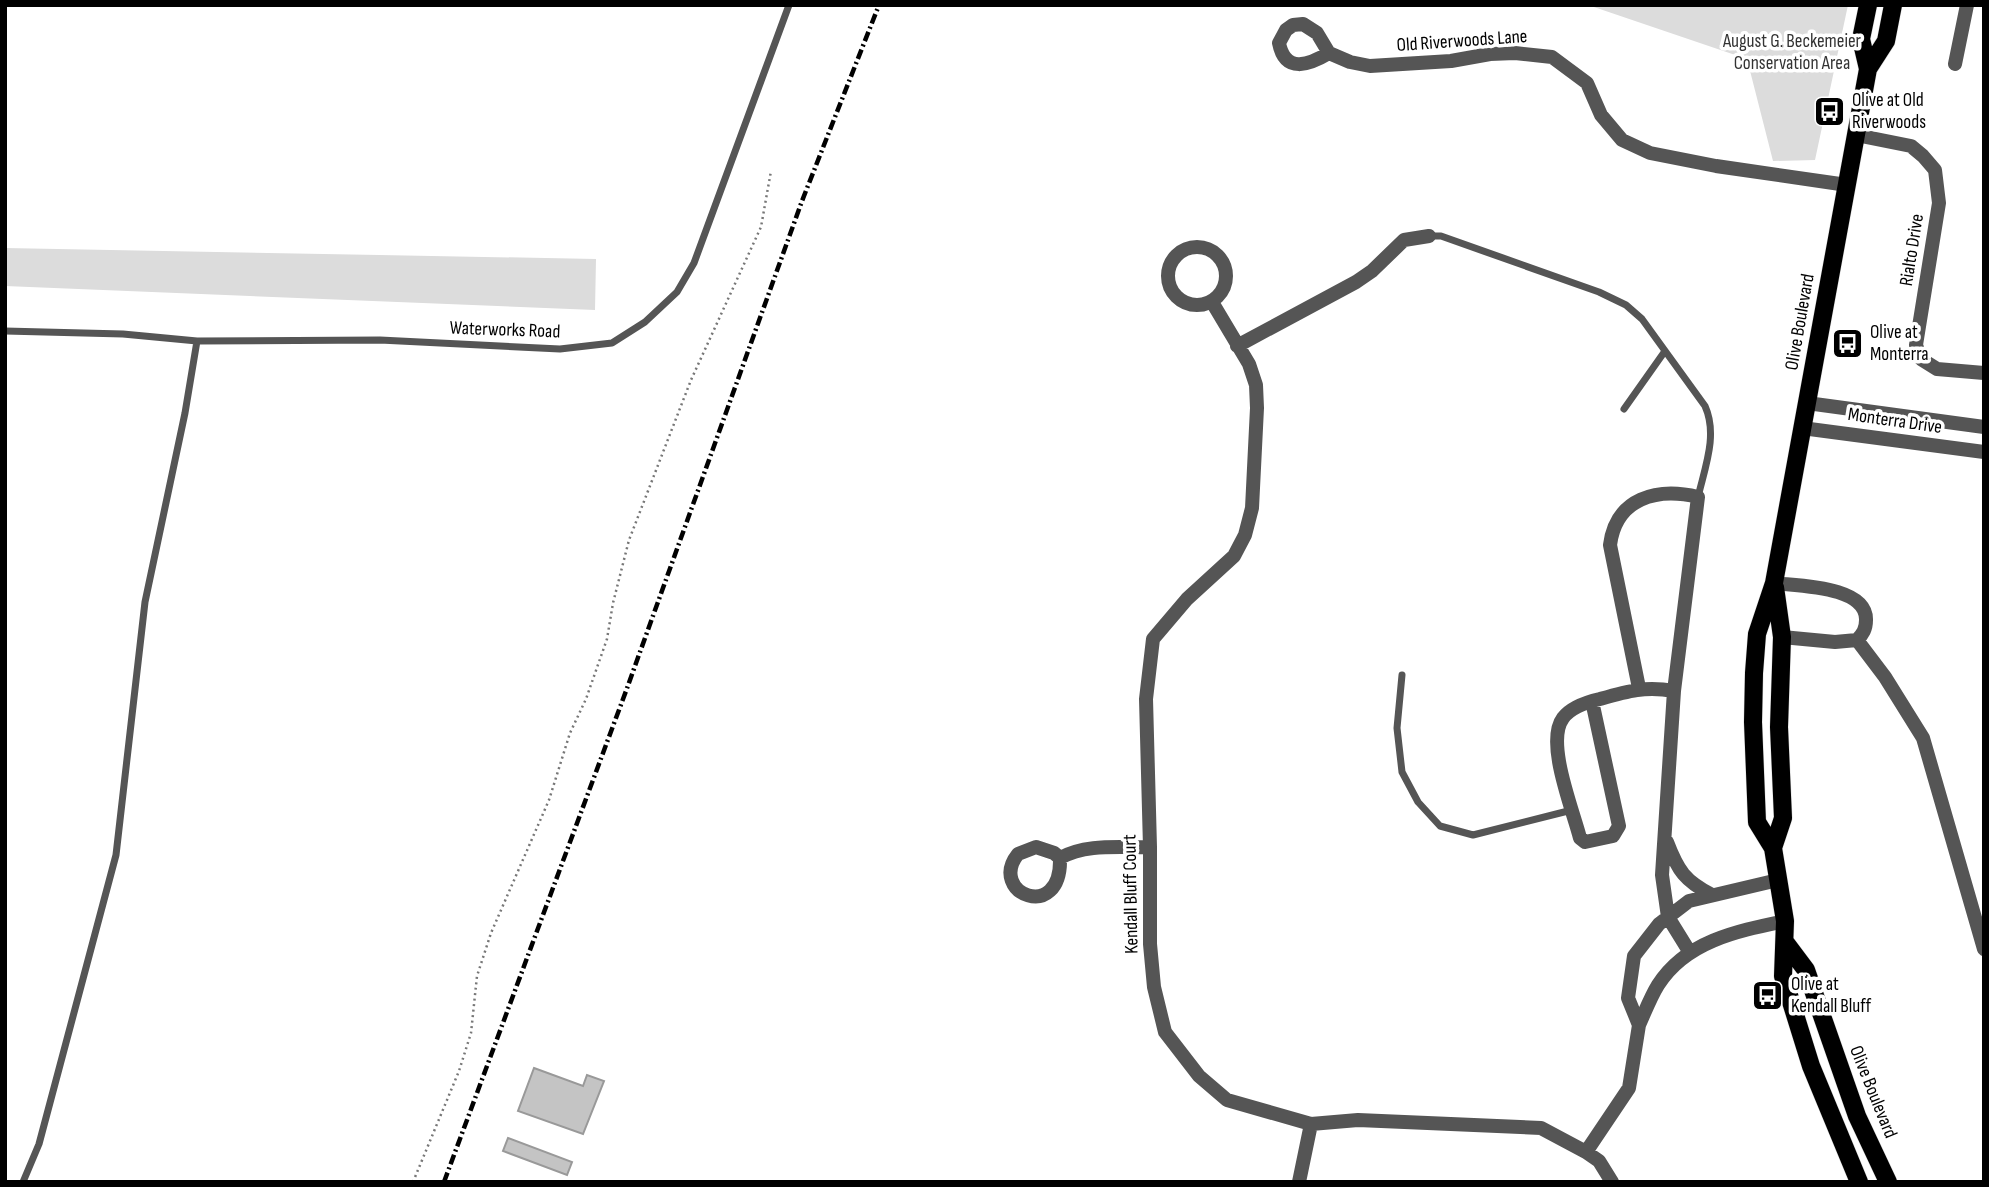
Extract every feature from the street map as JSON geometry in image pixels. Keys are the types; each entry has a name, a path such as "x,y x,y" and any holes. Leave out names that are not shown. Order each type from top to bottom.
{"main road":[{"name":"Olive Boulevard","path":"1868,5 1861,39 1868,69"},
{"name":"Olive Boulevard","path":"1859,1182 1811,1066 1783,976 1785,921 1773,848 1757,822 1753,722 1757,634 1774,583 1868,69 1886,41 1893,5"},
{"name":"Olive Boulevard","path":"1773,848 1783,818 1779,727 1782,637 1774,583"},
{"name":"Olive Boulevard","path":"1785,942 1806,970 1857,1116 1888,1182"}],"street":[{"path":"1955,64 1967,5"},
{"name":"Old Riverwoods Lane","path":"1329,53 1350,62 1370,66 1451,61 1490,54 1515,53 1552,57 1587,83 1601,115 1622,140 1650,153 1716,166 1847,185"},
{"name":"Rialto Drive","path":"1856,135 1910,146 1923,156 1934,170 1939,203 1916,345 1921,359 1937,369 1984,373"},
{"path":"1237,345 1356,282 1372,271 1404,240 1429,236"},
{"path":"1198,246 1220,257 1226,272 1225,284 1212,302 1191,304 1178,298 1168,275 1170,265 1179,253 1198,246"},
{"name":"Kendall Bluff Court","path":"1212,302 1249,364 1256,385 1252,508 1245,535 1234,556 1187,599 1153,639 1146,699 1150,944 1154,987 1165,1032 1199,1076 1227,1100 1311,1124 1358,1120 1541,1128 1599,1161 1612,1182"},
{"name":"Monterra Drive","path":"1807,403 1984,427"},
{"name":"Monterra Drive","path":"1802,428 1984,452"},
{"path":"1639,688 1610,545 1612,532 1624,510 1634,501 1671,493 1698,497 1674,691 1662,875 1668,917 1689,951"},
{"path":"1774,583 1846,594 1857,600 1866,613 1864,631 1857,640 1845,643 1782,637"},
{"path":"1857,640 1885,677 1923,738 1984,949"},
{"path":"1592,701 1619,826 1618,832 1613,836 1585,842 1580,838 1556,747 1557,729 1564,716 1592,701 1639,688 1674,691"},
{"path":"1666,837 1681,873 1693,885 1712,895"},
{"path":"1060,858 1091,848 1150,848"},
{"path":"1639,1025 1628,999 1634,956 1646,938 1689,901 1778,880"},
{"path":"1586,1152 1629,1088 1639,1025 1658,984 1689,951 1735,931 1785,921"},
{"path":"1299,1182 1311,1124"}],"lane":[{"name":"Waterworks Road","path":"5,331 123,334 197,341 380,340 560,349 611,343 645,322 677,292 694,263 789,5"},
{"path":"1429,236 1441,236 1599,292 1626,305 1642,319 1705,406 1711,419 1710,445 1698,497"},
{"path":"23,1182 39,1143 116,855 145,601 185,414 197,341"},
{"path":"1624,409 1665,351"},
{"path":"1402,676 1398,728 1402,772 1418,802 1440,827 1473,835 1573,810"}],"path":[{"path":"413,1182 459,1071 471,1033 477,976 491,933 550,800 570,733 586,699 607,639 612,603 629,540 691,380 761,227 771,171"}],"green space":[{"name":"August G. Beckemeier Conservation Area","path":"1588,5 1848,5 1815,160 1773,161 1747,59"},
{"path":"5,248 596,259 595,310 5,286"}],"building":[{"path":"534,1068 583,1086 587,1075 604,1081 583,1134 518,1111"},
{"path":"508,1138 572,1162 567,1175 503,1151"}],"railway":[{"path":"444,1182 626,691 802,201 879,5"}],"place":[{"name":"Olive at Old Riverwoods","path":"1829,111"},
{"name":"Olive at Monterra","path":"1847,343"},
{"name":"Olive at Kendall Bluff","path":"1768,995"}]}
